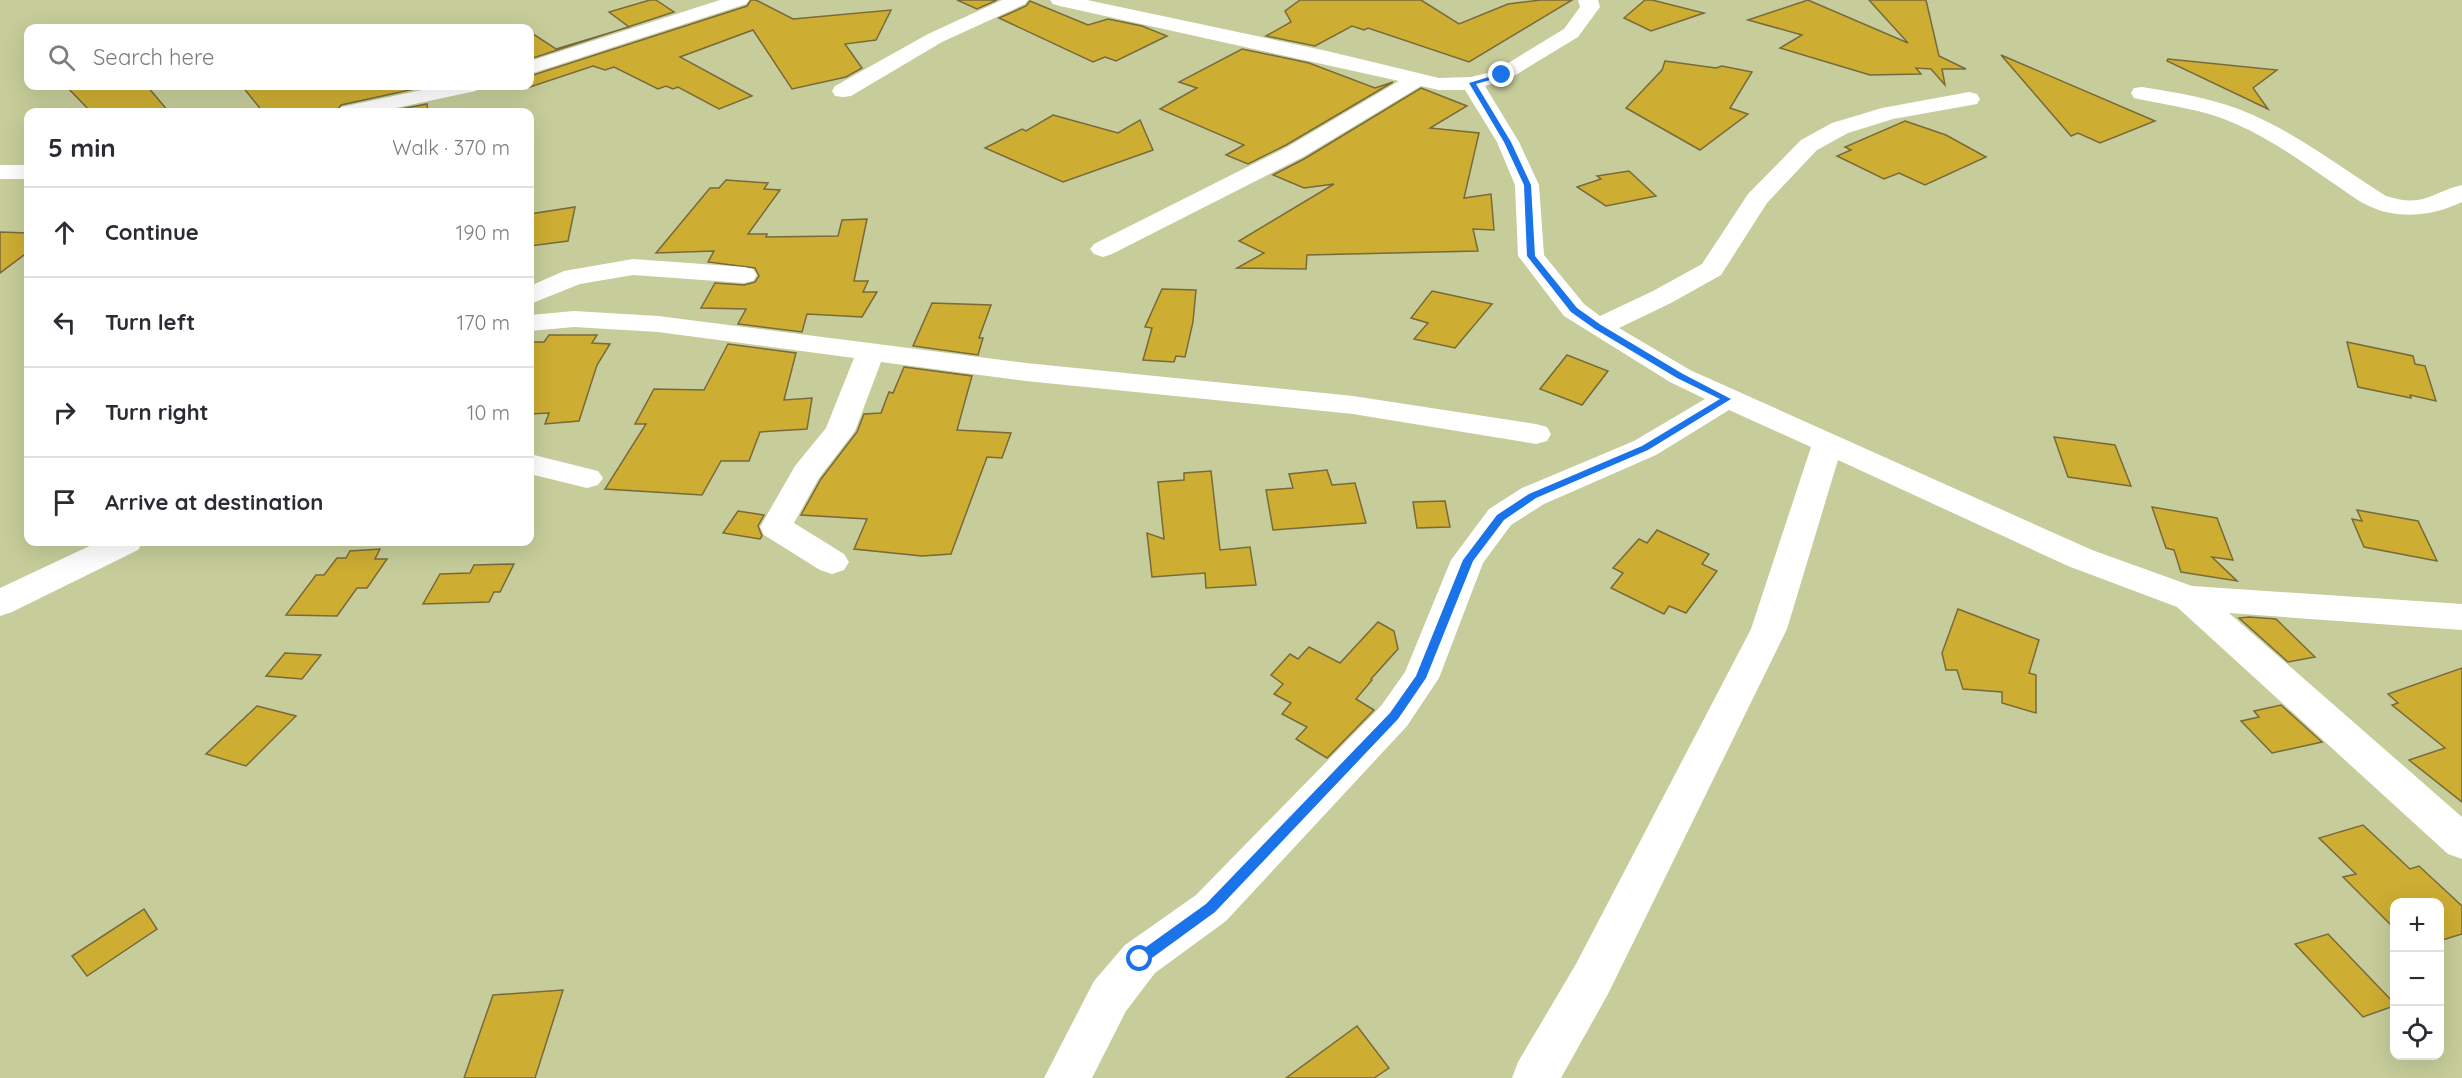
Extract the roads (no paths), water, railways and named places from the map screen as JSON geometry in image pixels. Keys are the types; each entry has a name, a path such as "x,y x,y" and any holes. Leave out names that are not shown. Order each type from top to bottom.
{"street":[{"path":"534,67 739,0"},
{"path":"843,91 935,38 1018,0"},
{"path":"1060,0 1439,84 1472,83 1502,75 1571,33 1594,2"},
{"path":"1103,249 1295,152 1418,79"},
{"path":"1472,83 1508,142 1527,185 1531,256 1574,310 1680,376 1726,399 1828,442 2080,558 2189,598 2462,617"},
{"path":"367,108 450,90"},
{"path":"2142,93 2192,102 2242,118 2271,133 2377,201 2390,206 2408,209 2446,202 2462,192"},
{"path":"1598,327 1662,297 1712,269 1757,199 1809,145 1840,128 1890,113 1969,99"},
{"path":"0,172 24,172"},
{"path":"534,294 573,277 633,267 744,275"},
{"path":"534,322 574,320 658,324 1026,372 1353,405 1536,434"},
{"path":"832,562 776,526 806,473 840,431 871,352"},
{"path":"1067,1078 1110,996 1140,959 1211,908 1394,716 1421,678 1468,560 1500,517 1533,496 1645,448 1726,399"},
{"path":"1535,1078 1592,979 1770,629 1828,442"},
{"path":"534,465 587,478"},
{"path":"0,603 118,546"},
{"path":"2189,598 2462,842"}]}
